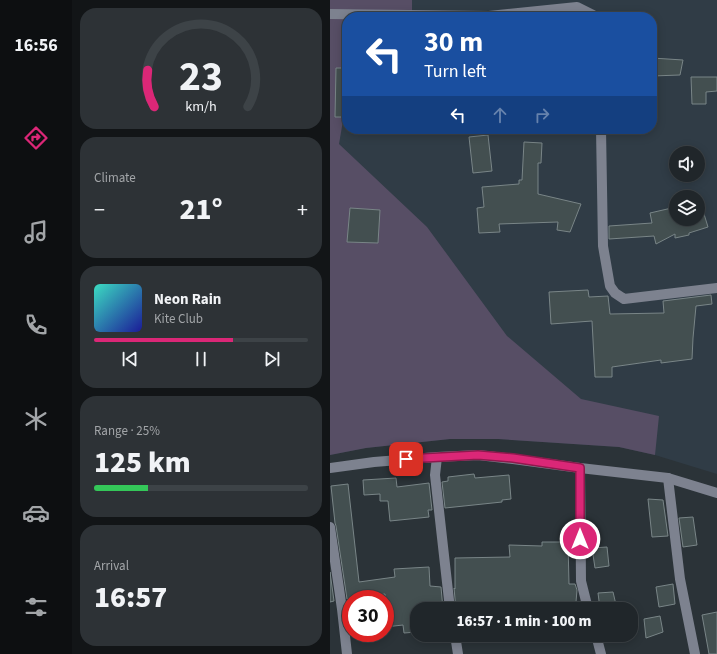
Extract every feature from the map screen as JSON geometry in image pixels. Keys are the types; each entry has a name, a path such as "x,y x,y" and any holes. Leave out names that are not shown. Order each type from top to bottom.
{"street":[{"path":"528,12 577,7 587,12"},
{"path":"330,14 342,14"},
{"path":"601,134 603,246 610,286 615,293 624,299 717,288"},
{"path":"330,468 374,462 478,455 513,458 580,468 668,478 717,493"},
{"path":"438,457 435,475 449,602"},
{"path":"580,468 580,581 586,602"},
{"path":"668,478 680,579 695,654"},
{"path":"330,527 347,654"},
{"path":"456,642 458,654"},
{"path":"598,642 601,654"}],"shaded area":[{"path":"330,0 717,0 717,474 655,455 619,447 498,439 450,439 366,448 330,455"},
{"path":"330,0 412,0 412,12 342,12 342,126 339,144 427,227 507,336 581,399 659,416 655,455 619,447 498,439 450,439 366,448 330,455"}],"building":[{"path":"657,58 683,60 680,75 657,76"},
{"path":"336,68 342,68 342,117 335,117"},
{"path":"691,77 717,77 717,91 706,92 706,104 692,104"},
{"path":"488,135 492,171 473,173 469,137"},
{"path":"524,142 542,143 541,163 538,163 538,194 581,204 570,232 557,230 558,222 499,224 500,232 479,233 477,208 484,207 482,187 519,184 519,180 522,180"},
{"path":"350,208 380,210 378,243 347,242"},
{"path":"669,209 669,226 705,226 705,217 708,227 689,233 689,235 675,238 675,234 656,244 654,236 609,239 609,226 652,223 650,213"},
{"path":"588,290 589,297 608,296 610,314 664,313 663,301 711,295 712,304 696,306 692,359 661,363 661,360 612,367 612,377 595,377 592,321 551,324 549,292"},
{"path":"474,474 475,478 509,475 511,499 502,500 502,502 445,508 442,482 448,481 448,477"},
{"path":"396,478 397,487 429,483 432,510 428,510 429,517 390,521 388,501 380,501 380,494 364,495 363,480"},
{"path":"348,484 359,582 395,577 394,569 429,567 430,586 441,587 442,602 410,602 410,633 404,633 403,625 394,626 394,590 346,590 331,486"},
{"path":"648,499 663,500 668,536 652,537"},
{"path":"693,517 697,545 683,547 679,518"},
{"path":"542,542 568,542 569,584 575,584 577,590 576,602 455,602 454,588 455,589 455,558 510,557 509,545 542,546"},
{"path":"607,547 609,566 595,568 592,548"},
{"path":"330,572 334,601 330,602"},
{"path":"673,584 675,604 659,607 656,587"},
{"path":"613,592 615,602 599,602 598,593"},
{"path":"717,612 717,654 709,654 702,615"},
{"path":"660,616 663,632 646,638 644,619"}],"route":[{"path":"406,459 478,455 513,458 580,468 580,539"}]}
